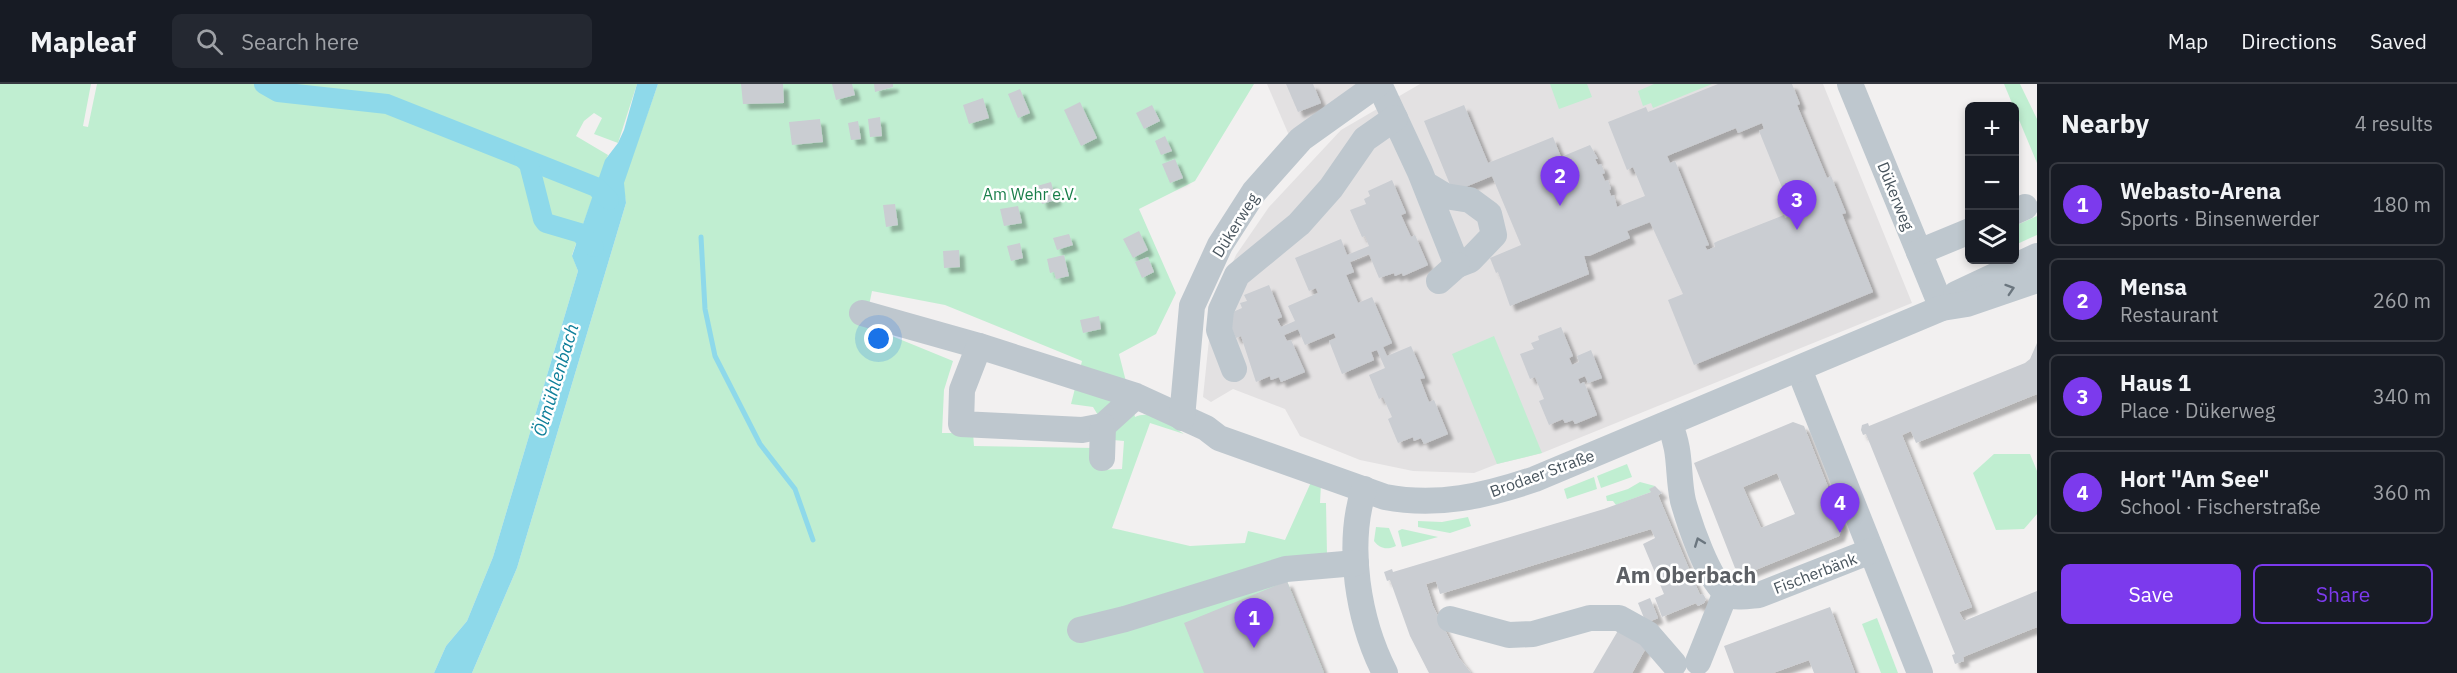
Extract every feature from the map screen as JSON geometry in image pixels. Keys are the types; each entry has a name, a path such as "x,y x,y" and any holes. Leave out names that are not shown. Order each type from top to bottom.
{"street":[{"path":"1379,84 1425,184 1448,273 1470,260 1494,235 1488,214 1470,200 1445,196 1425,184"},
{"name":"Dükerweg","path":"1182,418 1192,306 1220,245 1254,192 1301,139 1379,84"},
{"name":"Dükerweg","path":"1850,84 1942,308"},
{"path":"1234,369 1219,330 1221,310 1237,275 1299,224 1331,188 1365,139 1395,118"},
{"path":"1919,252 1965,233"},
{"name":"Brodaer Straße","path":"1942,308 1960,290 2037,256"},
{"name":"Brodaer Straße","path":"862,313 978,346 1136,396 1206,428 1219,438 1364,489 1403,500 1441,501 1500,491 1669,423 1942,308 1967,304 2037,280"},
{"path":"978,346 962,390 961,424 1082,430 1103,426 1136,396"},
{"path":"1798,369 1920,673"},
{"path":"1450,619 1509,635 1541,632 1590,618 1619,618 1647,634 1687,668 1726,592 1713,578 1687,512 1681,488 1678,448 1669,423"},
{"path":"1102,458 1103,426"},
{"path":"1364,489 1357,512 1356,563 1367,627 1385,673"},
{"name":"Fischerbänk","path":"1726,592 1744,597 1759,595 1871,551"},
{"path":"1080,630 1125,619 1286,569 1356,563"}],"shaded area":[{"path":"1267,84 1369,84 1291,140"},
{"path":"1420,84 1823,84 1912,303 1542,453 1497,464 1474,473 1413,471 1360,460 1300,436 1285,409 1233,389 1211,402 1203,397 1210,330 1220,291 1236,255 1269,207 1341,130"}],"green space":[{"path":"0,84 91,84 83,126 88,127 97,84 637,84 618,143 594,134 602,118 594,113 584,121 576,136 608,155 572,255 578,271 493,557 467,621 446,646 434,673 0,673"},
{"name":"Am Wehr e.V.","path":"658,84 1254,84 1195,181 1139,209 1176,293 1156,334 1119,354 1135,417 1154,416 1184,434 1150,423 1112,528 1190,546 1245,543 1248,531 1285,540 1312,480 1321,484 1320,503 1326,503 1327,554 1287,581 1324,673 472,673 517,568 626,203 623,183","holes":["872,291 945,305 1082,361 1071,404 1093,407 1113,440 1124,441 1122,469 1097,470 1095,448 974,446 973,433 942,433 944,390 953,361 865,325"]},
{"path":"1550,84 1587,84 1592,97 1559,109"},
{"path":"1654,84 1712,84 1653,108 1651,103 1643,106 1638,91"},
{"path":"2004,84 2020,84 2037,119 2037,163 2019,120 2019,102 2012,102"},
{"path":"2037,216 2037,235 2019,243 2019,224"},
{"path":"1494,336 1542,453 1497,464 1452,354"},
{"path":"1994,454 2030,454 2037,471 2037,514 2024,529 1996,530 1973,473"},
{"path":"1627,464 1632,477 1601,488 1597,476"},
{"path":"1594,477 1597,489 1567,499 1564,489"},
{"path":"1640,482 1655,486 1650,489 1651,492 1616,505 1613,501 1607,501 1606,496 1628,489"},
{"path":"1468,517 1471,526 1450,533 1418,527 1418,521 1442,522"},
{"path":"1376,527 1389,528 1396,546 1384,548 1376,544 1374,541"},
{"path":"1402,529 1438,537 1402,547 1398,531"},
{"path":"1877,618 1898,673 1881,673 1862,624"}],"water":[{"name":"Ölmühlenbach","path":"637,84 658,84 624,183 626,203 517,568 472,673 434,673 446,646 467,621 493,557 578,271 572,256 605,160 618,143 624,130"}],"building":[{"path":"741,84 783,84 784,103 743,104"},
{"path":"832,84 852,84 855,95 836,100"},
{"path":"874,84 893,84 893,87 875,92"},
{"path":"1286,84 1313,84 1321,103 1298,112"},
{"path":"1718,84 1792,84 1800,104 1797,105 1827,178 1831,176 1846,213 1842,214 1873,292 1694,365 1668,300 1683,294 1650,222 1627,231 1630,238 1589,256 1584,256 1589,274 1510,306 1498,272 1496,273 1490,258 1521,245 1492,176 1453,192 1424,121 1464,105 1488,163 1553,137 1561,157 1590,145 1598,159 1595,159 1598,165 1601,164 1605,173 1602,174 1605,181 1608,180 1611,196 1614,195 1617,207 1645,196 1633,167 1627,170 1608,122 1646,107 1648,112","holes":["1762,123 1764,129 1759,131 1790,207 1795,205 1798,213 1785,218 1784,215 1718,241 1714,243 1715,247 1707,250 1705,246 1709,245 1675,161 1670,163 1667,156 1736,128 1738,133"]},
{"path":"1020,89 1030,113 1018,118 1008,94"},
{"path":"983,98 989,118 969,124 963,105"},
{"path":"1080,102 1097,138 1081,146 1064,110"},
{"path":"1152,105 1160,121 1144,129 1136,113"},
{"path":"880,117 882,136 870,137 868,119"},
{"path":"820,119 823,142 792,145 789,122"},
{"path":"858,121 861,139 851,140 848,123"},
{"path":"1165,136 1172,151 1161,155 1155,141"},
{"path":"1175,159 1183,178 1170,183 1162,164"},
{"path":"1392,180 1406,213 1401,215 1411,237 1415,235 1428,265 1403,276 1402,273 1395,276 1394,273 1379,278 1369,254 1350,262 1354,272 1346,275 1358,303 1372,297 1392,343 1383,347 1387,356 1411,346 1425,378 1420,379 1429,402 1434,400 1448,434 1424,444 1421,438 1414,441 1413,437 1398,443 1388,419 1392,417 1383,397 1379,399 1369,375 1385,368 1377,350 1371,352 1374,360 1342,374 1329,341 1336,338 1334,333 1305,345 1298,329 1284,335 1287,341 1291,340 1305,372 1281,382 1279,377 1271,380 1270,376 1256,382 1241,336 1236,338 1226,315 1242,308 1240,303 1247,301 1244,295 1269,285 1282,317 1277,319 1281,327 1295,321 1288,306 1318,293 1316,288 1309,291 1295,258 1341,239 1347,255 1369,246 1365,236 1362,237 1350,210 1366,204 1364,199 1370,196 1368,191"},
{"path":"1051,182 1056,200 1042,204 1037,186"},
{"path":"895,204 898,225 886,227 883,205"},
{"path":"1018,206 1022,223 1004,226 1000,209"},
{"path":"1139,231 1148,250 1133,258 1123,239"},
{"path":"1069,234 1073,245 1057,250 1053,238"},
{"path":"1020,243 1023,258 1011,261 1007,246"},
{"path":"959,250 960,267 944,268 943,251"},
{"path":"1064,255 1069,276 1056,279 1054,272 1050,273 1047,259"},
{"path":"1148,257 1154,272 1142,278 1135,262"},
{"path":"1099,316 1101,329 1083,333 1080,320"},
{"path":"1561,327 1573,356 1569,358 1572,365 1579,362 1577,356 1591,350 1602,378 1588,383 1585,376 1578,379 1580,384 1584,382 1597,415 1575,424 1573,420 1565,423 1563,419 1549,425 1539,401 1544,399 1535,377 1530,379 1520,354 1534,349 1531,343 1539,340 1538,336"},
{"path":"2037,343 2037,394 1916,443 1911,431 1902,435 1972,607 1959,612 1964,621 2037,591 2037,627 1963,657 1964,661 1955,664 1952,655 1955,654 1866,434 1863,435 1862,425 1868,423 1869,426 2025,363 2030,359"},
{"path":"1793,422 1804,426 1843,525 1839,536 1748,573 1735,568 1694,463","holes":["1777,473 1795,514 1761,528 1743,487"]},
{"path":"1655,486 1662,493 1658,495 1700,595 1703,594 1706,599 1704,603 1698,606 1696,603 1662,617 1655,598 1664,594 1643,544 1655,538 1651,529 1440,594 1436,581 1426,584 1433,606 1459,658 1471,673 1429,673 1410,636 1390,580 1387,581 1384,572 1392,569 1393,572 1604,509 1651,492 1649,489"},
{"path":"1287,581 1324,673 1204,673 1184,623"},
{"path":"1650,598 1658,618 1646,623 1638,603"},
{"path":"1830,607 1855,673 1814,673 1809,660 1773,673 1734,673 1724,646"},
{"path":"1619,629 1647,646 1632,673 1593,673"}],"waterway":[{"path":"264,84 278,92 387,104 596,187 609,200"},
{"path":"524,159 529,164 546,223 580,233 594,247"},
{"path":"701,237 705,309 715,356 760,444 795,489 813,540"}],"place":[{"name":"Mensa","path":"1560,206"},
{"name":"Haus 1","path":"1797,230"},
{"name":"Hort \"Am See\"","path":"1840,533"},
{"name":"Webasto-Arena","path":"1254,648"}],"district":[{"name":"Am Oberbach","path":"1686,575"}]}
